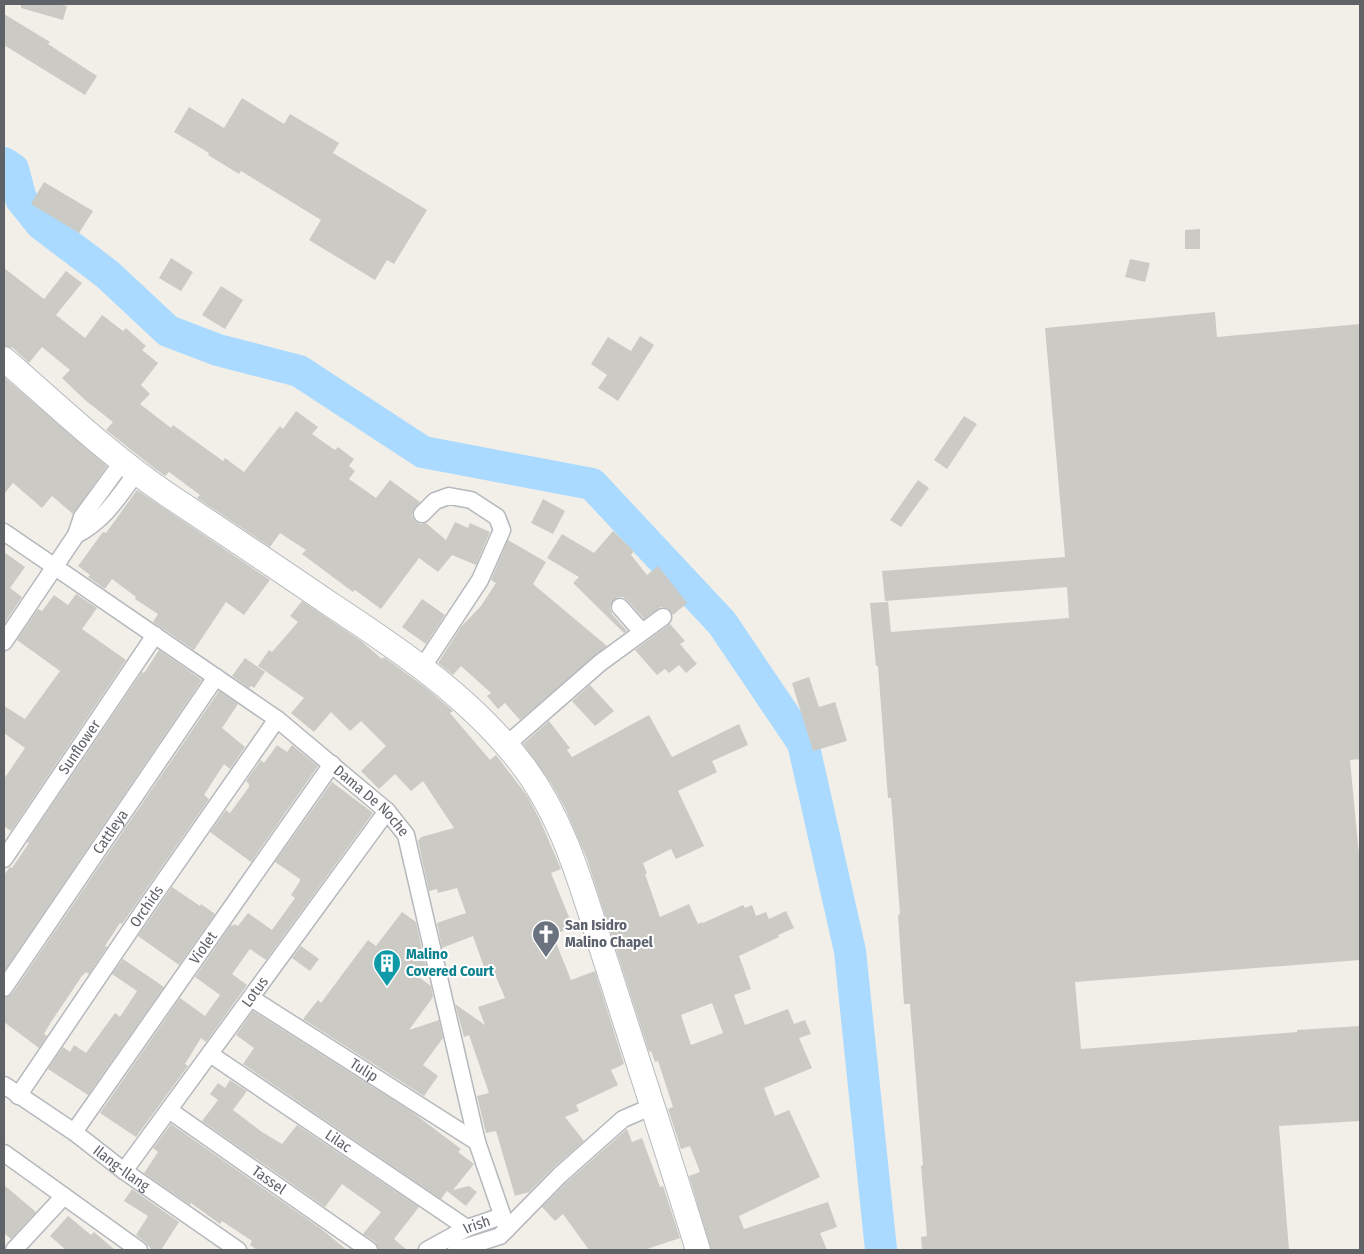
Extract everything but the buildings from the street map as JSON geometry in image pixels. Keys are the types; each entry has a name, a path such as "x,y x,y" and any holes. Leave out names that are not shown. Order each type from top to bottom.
{"street":[{"path":"4,359 123,476 165,492 385,640 464,703 523,766 556,820 577,874 698,1250"},
{"path":"4,642 76,535 92,527 123,476"},
{"path":"422,514 435,501 449,496 471,500 497,517 502,530 480,580 422,668"},
{"name":"Dama De Noche","path":"4,532 276,719 387,811 406,835 477,1142 503,1227"},
{"path":"620,607 642,632"},
{"path":"505,746 600,663 663,617"},
{"name":"Sunflower","path":"4,859 155,635"},
{"name":"Cattleya","path":"4,988 216,677"},
{"name":"Orchids","path":"18,1096 276,719"},
{"name":"Violet","path":"74,1132 332,764"},
{"name":"Lotus","path":"124,1171 387,811"},
{"name":"Tulip","path":"250,998 477,1142"},
{"name":"Lilac","path":"210,1054 467,1228"},
{"name":"Ilang-Ilang","path":"4,1086 74,1132 124,1171 238,1250"},
{"path":"456,1250 503,1227 623,1119 653,1106"},
{"name":"Tassel","path":"169,1110 369,1250"},
{"path":"4,1153 132,1248"},
{"path":"14,1250 64,1196"},
{"path":"490,1250 503,1227"},
{"name":"Irish","path":"427,1250 467,1228 503,1227"}],"waterway":[{"path":"4,163 13,169 21,199 41,224 107,274 168,331 218,350 299,371 423,452 592,484 722,623 803,743 850,951 881,1250"}],"place":[{"name":"San Isidro Malino Chapel","path":"546,958"},
{"name":"Malino Covered Court","path":"387,987"}]}
